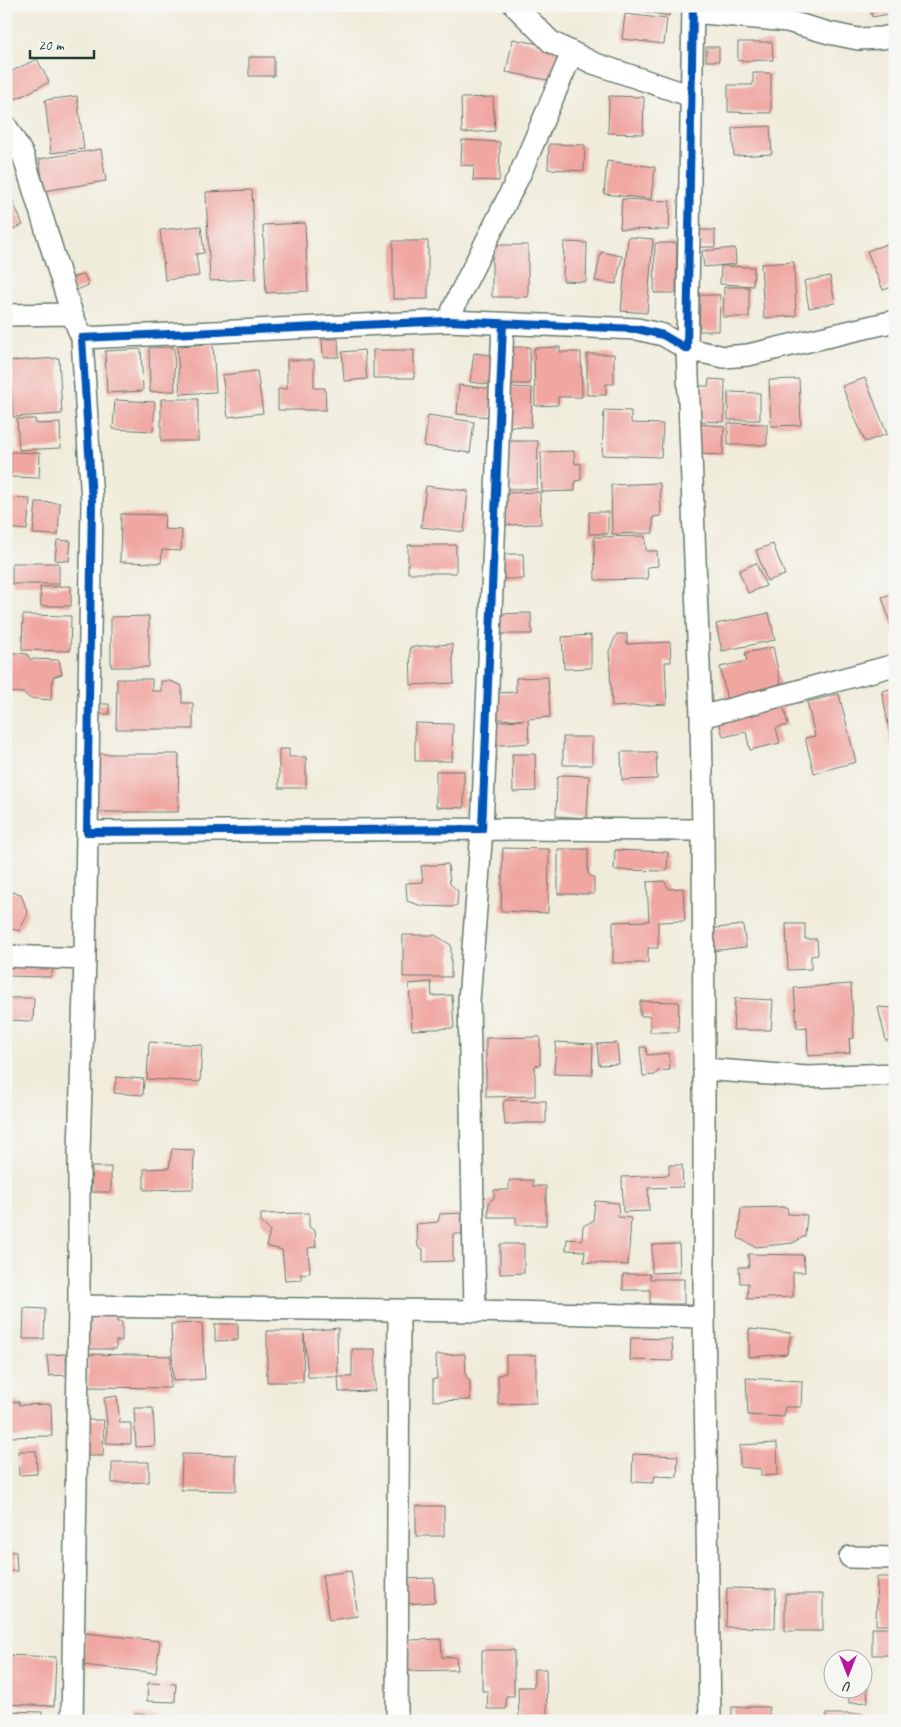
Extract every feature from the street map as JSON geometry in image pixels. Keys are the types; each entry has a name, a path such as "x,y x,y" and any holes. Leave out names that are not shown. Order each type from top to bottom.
{"street":[{"path":"515,6 551,42 593,63 692,96"},
{"path":"710,1721 704,1317 703,830 701,717 687,349 693,9 787,21 858,39 882,38 895,35"},
{"path":"455,321 458,298 520,174 572,52"},
{"path":"6,126 14,156 82,338 92,501 85,959 79,1151 79,1306 72,1721"},
{"path":"6,315 72,314"},
{"path":"82,338 455,321 637,329 662,335 687,349 724,357 748,355 895,321"},
{"path":"475,1311 469,1001 482,829 498,324"},
{"path":"701,717 895,665"},
{"path":"87,832 482,829 703,830"},
{"path":"6,956 85,959"},
{"path":"704,1069 807,1077 895,1074"},
{"path":"79,1306 475,1311 704,1317"},
{"path":"397,1721 399,1311"},
{"path":"850,1557 895,1558"}],"building":[{"path":"615,6 670,6 669,16"},
{"path":"751,6 791,6 791,13 751,15"},
{"path":"870,6 895,6 895,13 872,17"},
{"path":"625,14 667,19 664,44 622,39"},
{"path":"513,39 559,48 552,81 506,72"},
{"path":"738,42 772,42 773,60 738,61"},
{"path":"706,47 719,47 719,61 706,61"},
{"path":"249,57 274,57 274,76 249,76"},
{"path":"37,59 49,82 16,99 6,81 6,74"},
{"path":"753,73 771,73 771,113 728,112 728,85 753,85"},
{"path":"77,96 84,149 51,153 45,100"},
{"path":"609,96 644,97 643,134 608,133"},
{"path":"493,97 495,131 462,133 461,98"},
{"path":"770,126 772,154 734,156 732,128"},
{"path":"462,140 500,142 499,181 473,180 474,166 461,165"},
{"path":"549,144 585,145 584,171 548,169"},
{"path":"101,149 106,181 44,191 39,159"},
{"path":"607,161 655,167 651,199 604,194"},
{"path":"6,185 23,225 6,232"},
{"path":"252,190 256,279 210,281 206,192"},
{"path":"622,199 670,201 669,230 620,229"},
{"path":"305,223 308,291 266,293 263,225"},
{"path":"201,226 204,253 196,254 199,276 165,280 160,230"},
{"path":"697,230 715,230 715,247 697,247"},
{"path":"628,237 653,239 647,313 621,311"},
{"path":"393,241 428,241 428,299 393,299"},
{"path":"895,241 895,286 883,290 867,251"},
{"path":"564,242 587,243 586,282 563,281"},
{"path":"655,243 677,243 676,293 654,293"},
{"path":"492,245 528,245 528,297 492,297"},
{"path":"735,248 736,264 704,267 702,251"},
{"path":"601,252 622,256 616,284 595,281"},
{"path":"794,262 796,316 764,318 761,264"},
{"path":"721,266 754,267 753,286 720,284"},
{"path":"84,274 89,285 74,291 69,279"},
{"path":"830,276 835,303 809,308 804,281"},
{"path":"724,287 749,287 749,317 723,317"},
{"path":"700,295 720,295 719,331 699,331"},
{"path":"322,339 338,339 339,357 323,357"},
{"path":"213,344 216,392 180,394 177,346"},
{"path":"174,347 175,391 150,392 149,348"},
{"path":"511,347 530,347 530,384 510,384"},
{"path":"560,347 560,352 581,352 582,397 558,397 558,405 535,406 534,348"},
{"path":"141,349 143,391 107,393 105,351"},
{"path":"364,350 367,379 344,381 342,352"},
{"path":"373,350 414,350 414,378 373,378"},
{"path":"474,353 497,356 493,385 470,382"},
{"path":"587,354 614,354 614,384 606,384 606,395 587,395"},
{"path":"59,358 62,414 13,417 10,361"},
{"path":"287,360 314,360 314,388 325,388 326,410 278,410 278,389 287,389"},
{"path":"257,371 263,413 228,417 222,375"},
{"path":"865,378 887,434 865,442 842,386"},
{"path":"709,379 725,380 724,422 697,421 698,386 708,386"},
{"path":"799,379 801,425 771,426 769,380"},
{"path":"459,385 494,389 491,417 457,414"},
{"path":"508,387 532,388 531,427 506,426"},
{"path":"728,392 760,393 760,420 728,420"},
{"path":"161,399 198,399 198,441 161,441"},
{"path":"115,400 155,402 153,431 113,429"},
{"path":"604,410 631,411 631,423 663,424 661,457 602,455"},
{"path":"428,415 474,422 470,453 424,446"},
{"path":"17,419 35,419 36,424 60,423 61,448 19,450"},
{"path":"728,423 767,424 767,445 728,445"},
{"path":"697,424 724,426 723,455 696,454"},
{"path":"505,441 538,441 537,489 504,489"},
{"path":"574,451 575,464 581,463 581,480 575,481 575,491 542,492 541,452"},
{"path":"11,452 40,453 39,478 11,477"},
{"path":"660,483 661,516 653,517 653,533 612,534 611,485"},
{"path":"426,486 468,491 464,532 421,527"},
{"path":"540,492 541,524 506,525 505,493"},
{"path":"6,498 30,499 27,530 6,528"},
{"path":"36,502 60,503 58,535 33,534"},
{"path":"589,512 608,512 608,534 589,534"},
{"path":"121,514 165,515 164,529 182,530 181,551 162,550 161,563 120,562"},
{"path":"645,536 646,551 657,551 658,566 647,567 648,579 595,580 594,537"},
{"path":"57,540 71,541 69,561 55,560"},
{"path":"773,544 785,575 767,581 756,550"},
{"path":"408,545 456,545 456,573 408,573"},
{"path":"497,554 523,554 524,579 498,579"},
{"path":"12,563 59,563 59,584 12,584"},
{"path":"756,563 766,586 748,593 739,571"},
{"path":"71,586 71,606 41,606 40,587"},
{"path":"895,593 895,634 894,634 882,597"},
{"path":"531,613 532,634 495,634 494,614"},
{"path":"769,613 775,640 722,651 716,624"},
{"path":"23,615 71,616 70,651 22,650"},
{"path":"149,616 149,667 111,667 111,617"},
{"path":"617,634 627,634 627,644 670,642 671,662 665,662 667,704 612,707 609,651"},
{"path":"591,635 591,668 564,669 562,637"},
{"path":"452,644 454,683 411,685 410,647"},
{"path":"773,647 782,689 727,700 720,667 747,661 745,653"},
{"path":"6,652 27,654 30,659 59,660 62,674 53,677 51,700 29,698 24,693 6,692"},
{"path":"548,677 550,717 528,719 529,743 489,746 487,722 524,720 498,719 497,693 516,692 516,678"},
{"path":"117,679 152,679 152,691 161,691 161,681 170,681 182,686 182,703 193,703 193,729 116,729"},
{"path":"895,688 895,758 894,758 882,691"},
{"path":"839,694 856,762 814,773 805,738 815,736 807,702"},
{"path":"97,704 109,704 109,714 98,714"},
{"path":"783,704 788,725 776,728 780,743 750,750 746,732 723,737 718,717"},
{"path":"415,723 453,724 452,761 415,761"},
{"path":"563,737 592,737 592,765 563,765"},
{"path":"279,749 289,749 289,757 306,757 306,788 279,788"},
{"path":"621,752 656,752 657,779 622,780"},
{"path":"93,754 179,754 178,812 92,812"},
{"path":"512,754 535,754 536,791 513,792"},
{"path":"436,771 464,771 464,808 436,807"},
{"path":"562,775 589,776 587,818 556,816 557,778"},
{"path":"503,848 549,849 548,913 501,911"},
{"path":"558,849 588,849 588,874 594,878 594,894 558,894"},
{"path":"615,850 668,852 667,871 614,870"},
{"path":"448,864 450,884 458,891 457,905 452,907 422,906 407,901 406,883 423,882 421,866"},
{"path":"664,881 669,889 683,888 685,921 658,922 658,948 648,948 648,963 613,963 613,922 649,921 647,882"},
{"path":"6,891 21,894 28,914 19,931 6,927"},
{"path":"786,924 805,924 805,939 817,939 818,955 811,956 811,969 788,970"},
{"path":"743,925 746,947 710,951 708,929"},
{"path":"403,935 435,935 451,945 451,977 403,977"},
{"path":"6,962 56,964 50,977 6,976"},
{"path":"431,982 432,996 452,995 454,1028 412,1030 409,984"},
{"path":"851,984 854,1038 849,1039 850,1053 808,1056 807,1027 797,1028 794,988"},
{"path":"6,998 34,998 33,1021 6,1020"},
{"path":"735,998 773,1000 771,1030 733,1030"},
{"path":"640,1001 679,1002 678,1032 650,1032 650,1016 640,1016"},
{"path":"878,1007 895,1008 895,1039 886,1041"},
{"path":"540,1037 540,1065 535,1066 535,1096 486,1097 486,1038"},
{"path":"149,1042 202,1045 200,1082 147,1079"},
{"path":"556,1042 593,1044 592,1075 554,1074"},
{"path":"617,1043 619,1064 599,1065 597,1044"},
{"path":"640,1047 646,1047 647,1055 669,1053 670,1070 658,1071 655,1075 643,1076"},
{"path":"116,1077 144,1079 143,1095 114,1093"},
{"path":"506,1100 546,1101 546,1123 505,1125 503,1103"},
{"path":"172,1149 194,1150 193,1189 144,1190 144,1169 169,1168"},
{"path":"669,1165 682,1165 683,1187 648,1188 649,1211 623,1212 622,1177 669,1175"},
{"path":"92,1167 111,1167 111,1192 91,1192"},
{"path":"509,1180 533,1180 533,1186 546,1186 546,1225 516,1225 516,1217 488,1217 489,1202 494,1198 494,1190 509,1190"},
{"path":"595,1201 619,1203 618,1217 631,1218 628,1265 584,1262 585,1251 566,1250 567,1239 582,1240 583,1226 593,1221"},
{"path":"787,1207 788,1214 807,1215 805,1236 793,1243 756,1247 738,1238 741,1208"},
{"path":"309,1213 309,1227 315,1231 316,1247 308,1248 310,1273 301,1274 301,1280 285,1281 282,1250 266,1246 270,1231 261,1222 261,1214"},
{"path":"462,1213 462,1234 453,1234 453,1261 423,1262 423,1249 418,1247 416,1224 438,1222 440,1214"},
{"path":"500,1244 524,1244 524,1273 500,1274"},
{"path":"679,1244 680,1272 652,1273 652,1245"},
{"path":"748,1254 803,1255 805,1272 793,1272 793,1297 747,1299 748,1283 740,1283 739,1267 749,1267"},
{"path":"623,1274 650,1274 650,1279 684,1279 684,1304 650,1304 650,1290 623,1290"},
{"path":"24,1308 45,1309 44,1339 23,1339"},
{"path":"85,1313 117,1313 117,1322 122,1322 122,1341 116,1341 116,1349 85,1349"},
{"path":"202,1323 205,1379 173,1381 171,1324"},
{"path":"215,1324 238,1324 238,1340 215,1341"},
{"path":"339,1328 337,1333 338,1377 308,1377 304,1334 303,1382 267,1382 267,1331 304,1331"},
{"path":"749,1329 791,1333 787,1354 749,1357"},
{"path":"631,1338 672,1339 673,1361 630,1360"},
{"path":"352,1349 375,1349 375,1391 339,1392 338,1377 352,1377"},
{"path":"66,1354 67,1375 49,1376 47,1355"},
{"path":"88,1354 171,1356 170,1388 88,1387"},
{"path":"465,1354 466,1376 470,1381 470,1400 433,1401 433,1379 437,1379 436,1355"},
{"path":"506,1355 536,1355 536,1403 498,1404 498,1375 506,1373"},
{"path":"746,1378 802,1381 801,1407 785,1407 784,1417 748,1415"},
{"path":"117,1396 120,1423 131,1423 131,1444 106,1443 107,1424 104,1398"},
{"path":"6,1402 19,1402 19,1405 51,1404 52,1436 6,1437"},
{"path":"134,1408 153,1408 155,1446 136,1447"},
{"path":"86,1420 104,1420 103,1456 85,1456"},
{"path":"777,1443 778,1475 761,1476 761,1469 740,1467 740,1445"},
{"path":"18,1451 36,1451 37,1474 19,1475"},
{"path":"182,1454 236,1455 236,1491 181,1490"},
{"path":"633,1454 678,1456 677,1477 655,1476 653,1483 632,1482"},
{"path":"112,1462 149,1462 149,1482 112,1483"},
{"path":"416,1506 444,1506 444,1536 416,1536"},
{"path":"6,1552 16,1552 17,1571 6,1571"},
{"path":"351,1571 358,1616 329,1620 322,1575"},
{"path":"877,1577 895,1577 895,1625 876,1625"},
{"path":"434,1578 435,1602 406,1604 405,1579"},
{"path":"727,1588 776,1589 775,1628 726,1627"},
{"path":"785,1594 823,1594 823,1631 785,1631"},
{"path":"872,1628 895,1628 895,1655 874,1655 874,1650 872,1650"},
{"path":"86,1633 160,1641 156,1673 82,1665"},
{"path":"441,1639 442,1657 456,1657 457,1670 408,1671 408,1644 411,1640"},
{"path":"482,1650 514,1650 514,1696 506,1696 506,1709 487,1709 488,1691 482,1691"},
{"path":"6,1655 56,1657 54,1706 6,1704"},
{"path":"534,1669 546,1669 547,1721 519,1721 518,1687 534,1687"},
{"path":"148,1683 176,1684 175,1702 147,1701"},
{"path":"849,1700 868,1700 868,1702 849,1703"},
{"path":"732,1707 769,1707 769,1721 732,1721"},
{"path":"6,1711 42,1712 42,1721 6,1721"},
{"path":"135,1714 157,1715 157,1721 134,1721"},
{"path":"826,1714 863,1714 863,1721 827,1721"},
{"path":"637,1717 640,1721 560,1721 560,1719"},
{"path":"108,1718 127,1718 126,1721 107,1721"}],"cycle path":[{"path":"503,324 482,829 87,832 92,501 82,338 448,321 637,329 663,335 687,349 693,6"}]}
